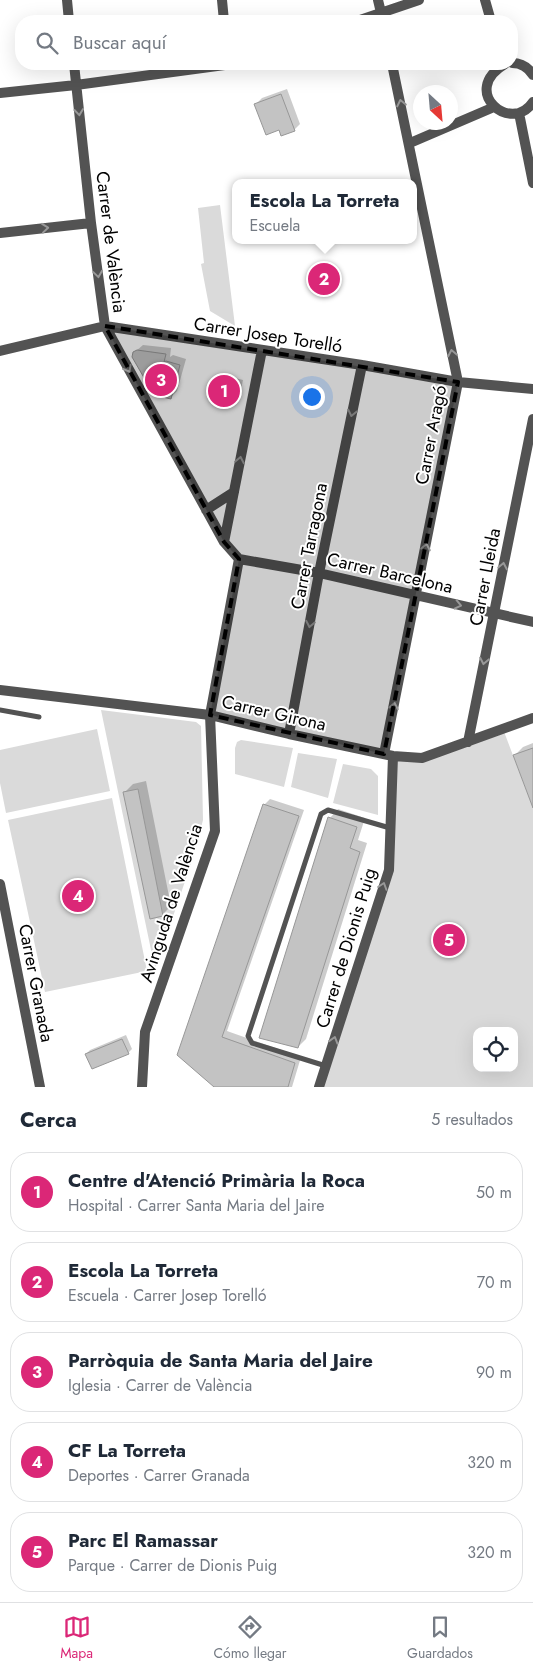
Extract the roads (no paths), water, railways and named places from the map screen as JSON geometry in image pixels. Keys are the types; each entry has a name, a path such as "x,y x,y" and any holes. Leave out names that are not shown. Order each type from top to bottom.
{"street":[{"path":"67,0 68,15"},
{"path":"222,0 223,15"},
{"path":"378,0 382,15"},
{"path":"386,15 419,0"},
{"path":"484,0 489,15"},
{"path":"518,64 522,64 530,70 533,75"},
{"name":"Carrer de València","path":"75,70 91,223 105,326 224,542 239,559"},
{"path":"0,93 186,70"},
{"name":"Carrer Aragó","path":"389,755 417,595 458,382 393,70"},
{"path":"494,70 489,77 487,86 487,94 494,107 510,114 519,113 533,102"},
{"path":"410,143 494,107"},
{"path":"519,113 533,183"},
{"path":"0,233 91,223"},
{"name":"Carrer Josep Torelló","path":"0,351 105,326 362,365 458,382 533,389"},
{"path":"224,542 262,350"},
{"name":"Carrer Tarragona","path":"289,734 319,573 362,365"},
{"name":"Carrer Lleida","path":"468,742 533,420"},
{"path":"206,510 234,492"},
{"path":"210,715 239,559"},
{"name":"Carrer Barcelona","path":"239,559 319,573 533,622"},
{"name":"Carrer Girona","path":"0,690 210,715 389,755 422,758 533,718"},
{"name":"Avinguda de València","path":"142,1087 146,1032 214,831 210,715"},
{"name":"Carrer de Dionis Puig","path":"319,1087 389,870 389,755"},
{"name":"Carrer Granada","path":"0,884 40,1087"}],"lane":[{"path":"0,710 39,718"},
{"path":"326,1066 252,1043 248,1036 321,814 328,810 390,828"}],"place":[{"name":"Escola La Torreta","path":"324,279"},
{"name":"Parròquia de Santa Maria del Jaire","path":"161,380"},
{"name":"Centre d'Atenció Primària la Roca","path":"224,391"},
{"name":"CF La Torreta","path":"78,896"},
{"name":"Parc El Ramassar","path":"449,940"}]}
